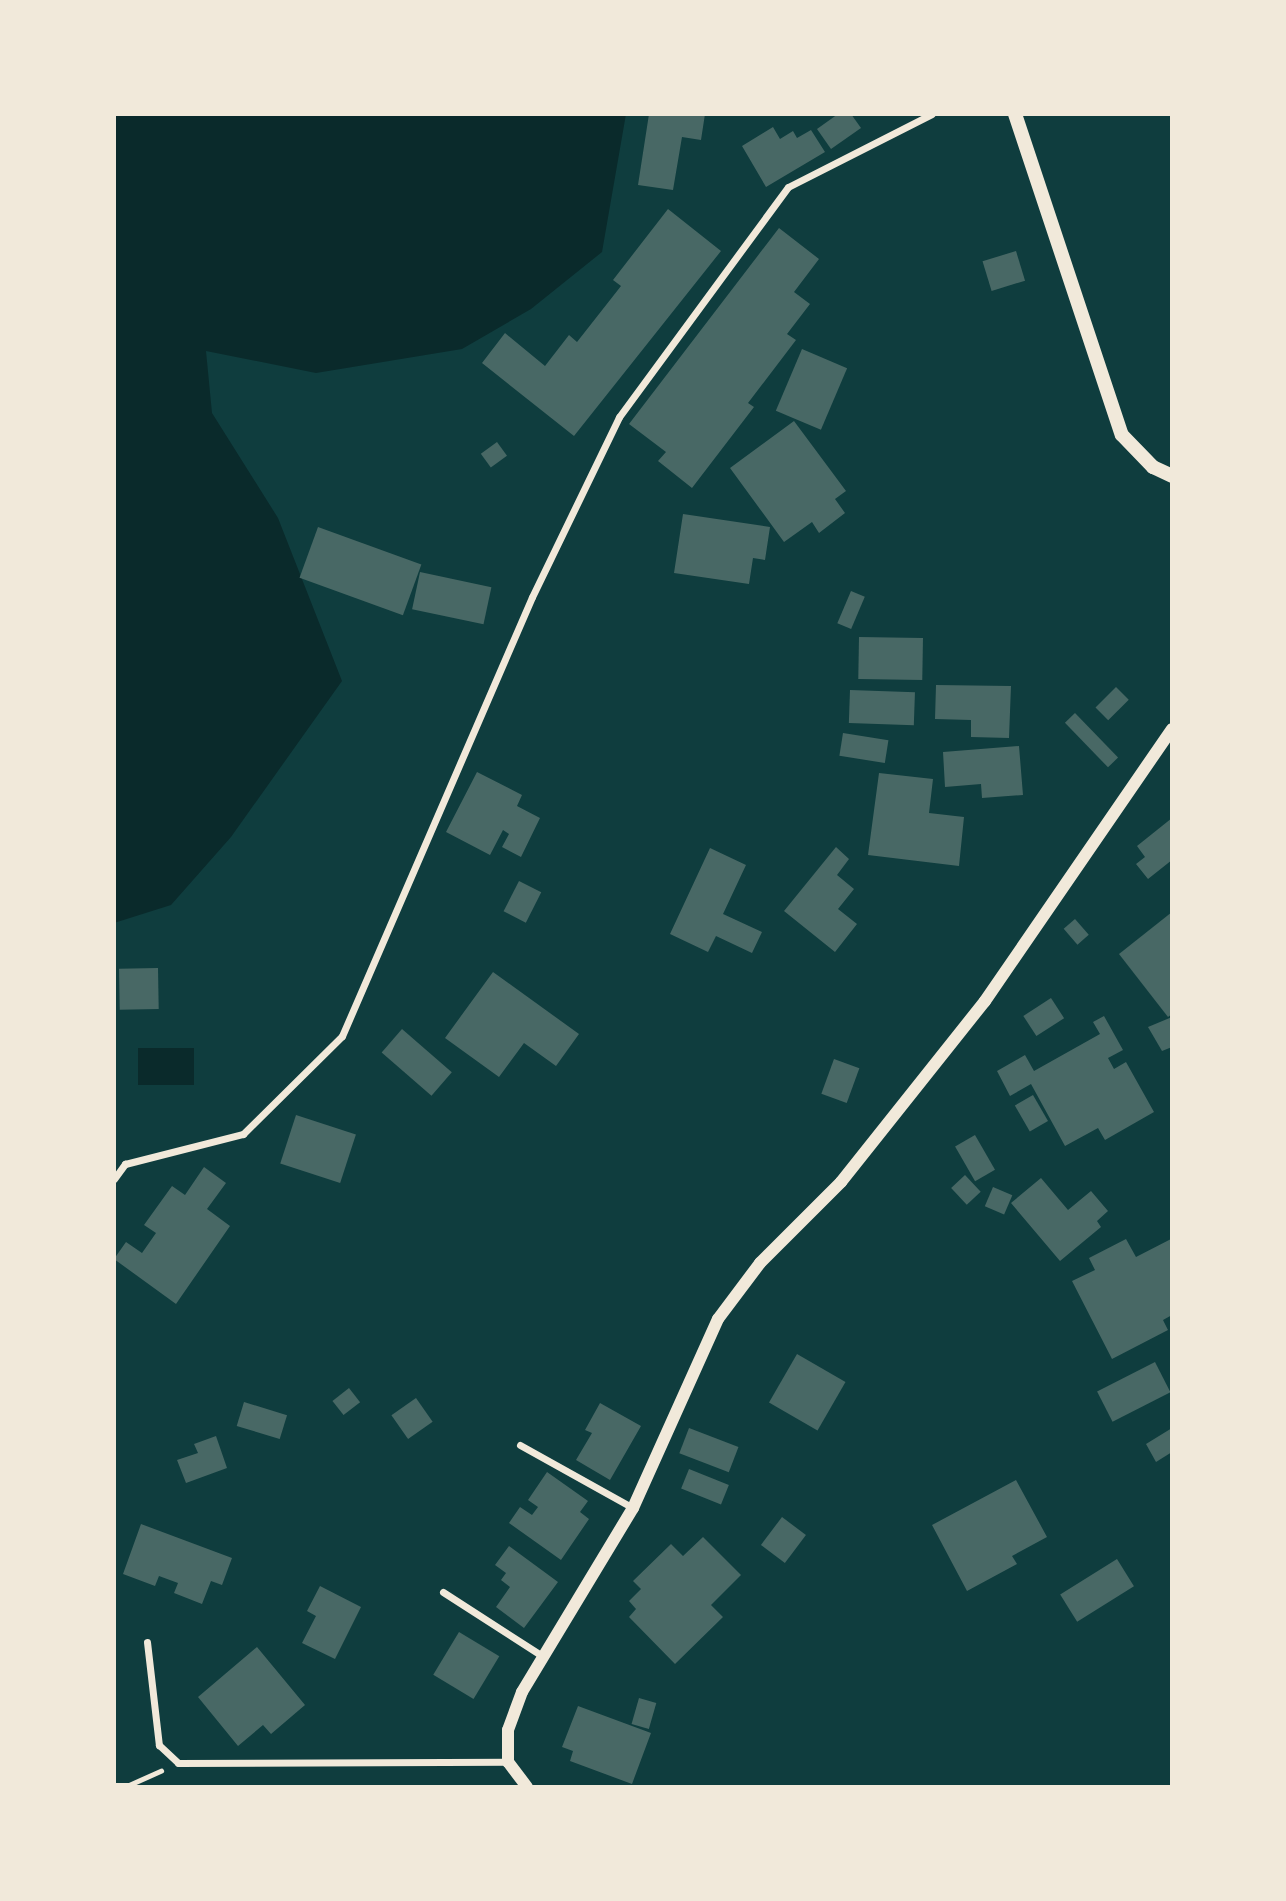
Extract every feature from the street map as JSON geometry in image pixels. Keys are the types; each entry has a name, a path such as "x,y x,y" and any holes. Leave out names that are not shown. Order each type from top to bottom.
{"main road":[{"path":"1015,114 1122,435 1136,453 1172,477"}],"street":[{"path":"114,1179 125,1164 243,1134 342,1036 532,597 620,417 788,187 932,114"},
{"path":"527,1787 508,1762 508,1730 522,1692 633,1508 718,1319 760,1263 841,1181 985,1001 1172,729"},
{"path":"520,1445 633,1508"},
{"path":"443,1592 544,1658"},
{"path":"147,1642 159,1745 178,1763 508,1762"}],"path":[{"path":"114,1786 129,1786 178,1763"}],"water":[{"path":"114,114 626,114 602,252 531,309 462,349 316,373 206,351 212,413 278,518 342,681 231,837 171,905 114,923"},
{"path":"138,1048 194,1048 194,1085 138,1085"}],"building":[{"path":"649,114 705,114 701,140 682,137 673,190 638,185"},
{"path":"838,114 851,114 861,128 831,149 817,129"},
{"path":"773,127 780,139 793,131 797,138 811,130 825,152 766,187 742,146"},
{"path":"668,209 721,251 574,436 482,363 505,333 545,366 569,335 577,342 621,286 613,280"},
{"path":"779,228 819,259 794,292 810,304 787,334 796,340 748,403 754,407 692,488 658,461 666,452 629,424"},
{"path":"1016,251 1025,281 992,291 983,261"},
{"path":"802,349 847,368 821,430 776,411"},
{"path":"794,421 846,491 835,499 845,513 819,533 812,522 784,542 730,468"},
{"path":"497,442 507,456 491,468 481,454"},
{"path":"683,514 770,527 765,560 753,558 749,584 674,573"},
{"path":"318,527 421,565 403,615 300,578"},
{"path":"420,572 491,587 484,624 412,609"},
{"path":"851,591 865,597 851,629 837,623"},
{"path":"859,637 923,638 922,680 858,679"},
{"path":"936,685 1011,686 1009,738 971,737 971,720 935,719"},
{"path":"1116,687 1129,700 1108,720 1095,708"},
{"path":"850,690 915,692 914,725 849,723"},
{"path":"1075,713 1118,758 1108,767 1065,723"},
{"path":"843,733 888,740 885,763 839,756"},
{"path":"1019,746 1023,795 982,798 981,784 945,787 943,752"},
{"path":"477,772 522,795 517,806 540,818 521,857 502,847 509,834 503,830 490,855 446,832"},
{"path":"879,773 933,779 929,813 964,817 959,866 868,855"},
{"path":"1172,818 1172,860 1148,879 1136,864 1145,857 1137,846"},
{"path":"836,847 849,859 837,875 854,889 838,909 857,924 835,952 784,911"},
{"path":"710,848 746,865 723,914 762,932 752,953 716,936 708,952 670,934"},
{"path":"519,881 541,892 526,923 504,911"},
{"path":"1172,912 1172,1014 1168,1017 1119,954"},
{"path":"1075,919 1089,935 1077,945 1064,929"},
{"path":"158,968 159,1009 120,1010 119,969"},
{"path":"493,972 579,1034 556,1066 524,1043 499,1077 445,1038"},
{"path":"1051,998 1064,1018 1036,1036 1023,1016"},
{"path":"1104,1016 1123,1050 1108,1058 1114,1069 1126,1062 1154,1112 1105,1140 1098,1128 1065,1146 1031,1084 1010,1096 997,1071 1025,1055 1034,1071 1100,1034 1093,1022"},
{"path":"1172,1017 1172,1047 1162,1051 1148,1027"},
{"path":"402,1029 452,1072 431,1096 382,1052"},
{"path":"834,1059 859,1068 847,1103 821,1094"},
{"path":"1033,1095 1048,1121 1030,1131 1015,1106"},
{"path":"296,1115 356,1134 340,1183 280,1164"},
{"path":"975,1135 995,1170 975,1181 955,1146"},
{"path":"204,1167 226,1183 207,1209 230,1226 176,1304 114,1259 126,1242 142,1253 156,1233 144,1225 172,1186 185,1195"},
{"path":"965,1175 981,1192 967,1205 951,1188"},
{"path":"1041,1178 1068,1210 1091,1191 1108,1211 1097,1221 1101,1227 1060,1261 1011,1203"},
{"path":"993,1187 1012,1195 1004,1215 985,1206"},
{"path":"1126,1239 1136,1257 1171,1239 1172,1315 1163,1320 1168,1330 1112,1359 1072,1281 1095,1270 1089,1258"},
{"path":"797,1354 845,1382 817,1430 769,1402"},
{"path":"1155,1362 1170,1392 1113,1422 1097,1392"},
{"path":"349,1388 360,1402 344,1415 332,1401"},
{"path":"416,1398 433,1422 408,1439 391,1415"},
{"path":"244,1402 287,1415 280,1439 237,1426"},
{"path":"600,1403 641,1426 610,1480 576,1460 592,1433 585,1430"},
{"path":"689,1428 738,1447 729,1472 679,1453"},
{"path":"1172,1428 1172,1452 1156,1462 1146,1444"},
{"path":"216,1436 227,1468 186,1483 177,1460 198,1453 194,1444"},
{"path":"689,1469 729,1485 721,1505 681,1488"},
{"path":"547,1472 588,1501 580,1512 589,1519 561,1560 509,1523 520,1507 532,1515 538,1507 528,1500"},
{"path":"1016,1480 1047,1537 1012,1556 1017,1564 967,1591 932,1525"},
{"path":"782,1517 806,1535 785,1563 761,1545"},
{"path":"141,1524 232,1558 222,1585 211,1581 202,1604 174,1593 178,1583 159,1576 155,1586 123,1574"},
{"path":"703,1537 741,1575 711,1605 723,1617 675,1664 629,1617 636,1609 629,1601 641,1589 633,1581 671,1544 683,1556"},
{"path":"509,1546 558,1582 524,1628 496,1607 510,1587 501,1580 506,1573 495,1565"},
{"path":"1117,1559 1134,1586 1077,1622 1060,1595"},
{"path":"320,1586 361,1607 335,1659 302,1643 316,1616 307,1611"},
{"path":"459,1632 499,1656 474,1699 433,1675"},
{"path":"257,1647 305,1705 271,1734 263,1725 238,1746 198,1697"},
{"path":"639,1698 656,1703 649,1729 632,1724"},
{"path":"578,1706 651,1733 632,1784 570,1761 573,1751 562,1747"}]}
